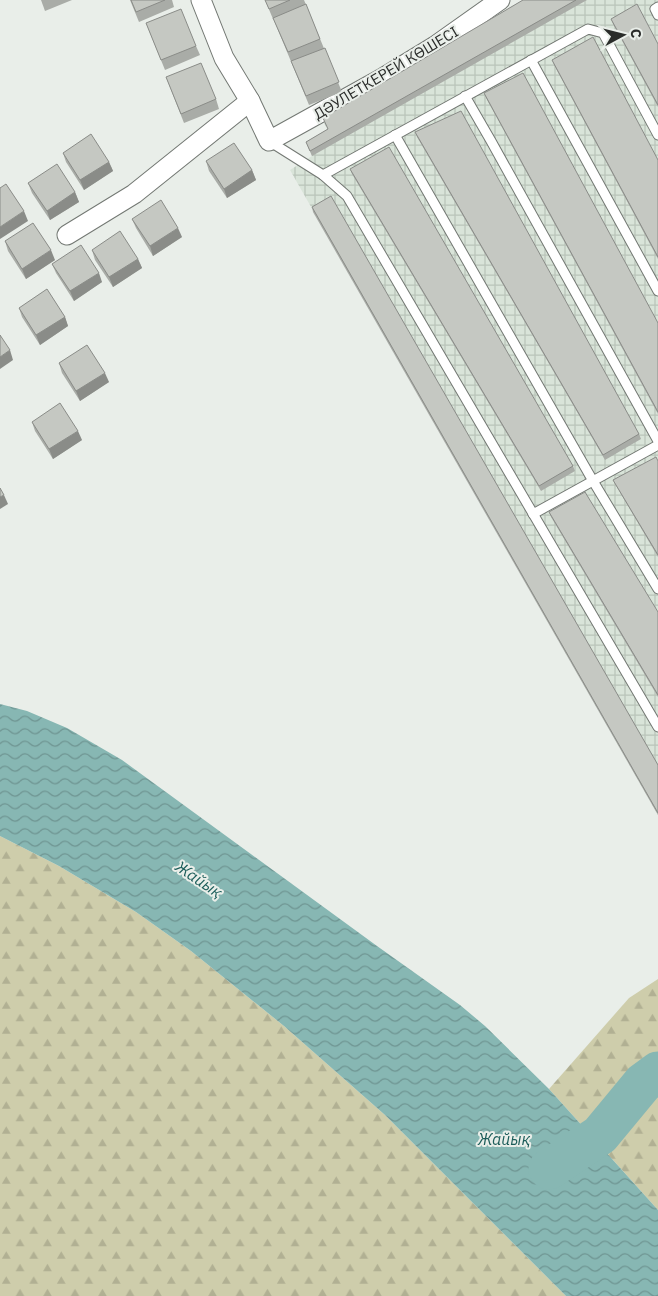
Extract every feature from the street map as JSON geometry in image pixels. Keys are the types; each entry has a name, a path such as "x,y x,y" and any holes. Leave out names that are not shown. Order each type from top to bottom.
{"street":[{"path":"201,0 224,58 250,102 269,141"},
{"name":"ДӘУЛЕТКЕРЕЙ КӨШЕСІ","path":"269,141 381,79 435,46 500,0"},
{"path":"67,235 134,194 250,102"}],"lane":[{"path":"658,7 655,9 658,15"},
{"path":"323,175 588,29 602,33 658,134"},
{"path":"531,60 658,292"},
{"path":"465,96 492,141 658,441"},
{"path":"395,135 593,481 658,589"},
{"path":"269,141 323,175 347,196 658,727"},
{"path":"533,514 658,445"}],"shaded area":[{"path":"533,0 658,0 658,815 290,170 312,156 308,147 330,134 324,123"}],"green space":[{"path":"0,836 59,866 136,912 191,951 284,1026 385,1115 566,1296 0,1296"},
{"path":"658,979 658,1210 549,1089 629,998"}],"water":[{"name":"Жайық","path":"0,704 27,711 67,728 122,760 460,1005 485,1026 549,1089 658,1210 658,1296 566,1296 385,1115 284,1026 191,951 136,912 59,866 0,836"}],"building":[{"path":"131,0 165,0 136,12"},
{"path":"265,0 290,0 269,9"},
{"path":"523,0 576,0 310,151 306,142 328,129 323,118"},
{"path":"306,4 320,39 288,52 273,18"},
{"path":"637,4 658,44 658,105 611,19"},
{"path":"181,9 196,46 161,60 146,23"},
{"path":"593,37 658,160 658,257 552,60"},
{"path":"325,48 339,82 306,96 291,61"},
{"path":"201,63 216,99 181,114 166,77"},
{"path":"523,73 658,323 658,412 484,93"},
{"path":"461,111 639,434 603,455 415,132"},
{"path":"91,134 109,162 80,180 63,153"},
{"path":"234,143 252,170 224,189 206,161"},
{"path":"389,147 573,466 539,486 350,169"},
{"path":"57,164 75,192 47,211 28,183"},
{"path":"6,184 24,211 0,227 0,188"},
{"path":"331,196 658,765 658,813 312,207"},
{"path":"161,200 178,228 150,246 132,219"},
{"path":"33,223 51,250 22,269 5,241"},
{"path":"120,231 138,259 109,277 92,250"},
{"path":"81,245 99,273 70,291 52,264"},
{"path":"47,289 65,317 36,335 19,308"},
{"path":"0,335 10,350 0,357"},
{"path":"87,345 105,373 76,391 59,363"},
{"path":"60,403 78,431 49,449 32,422"},
{"path":"656,457 658,461 658,555 613,480"},
{"path":"0,488 4,495 0,497"},
{"path":"585,492 658,612 658,695 549,512"}],"waterway":[{"path":"549,1169 600,1135 643,1083 658,1072"}]}
